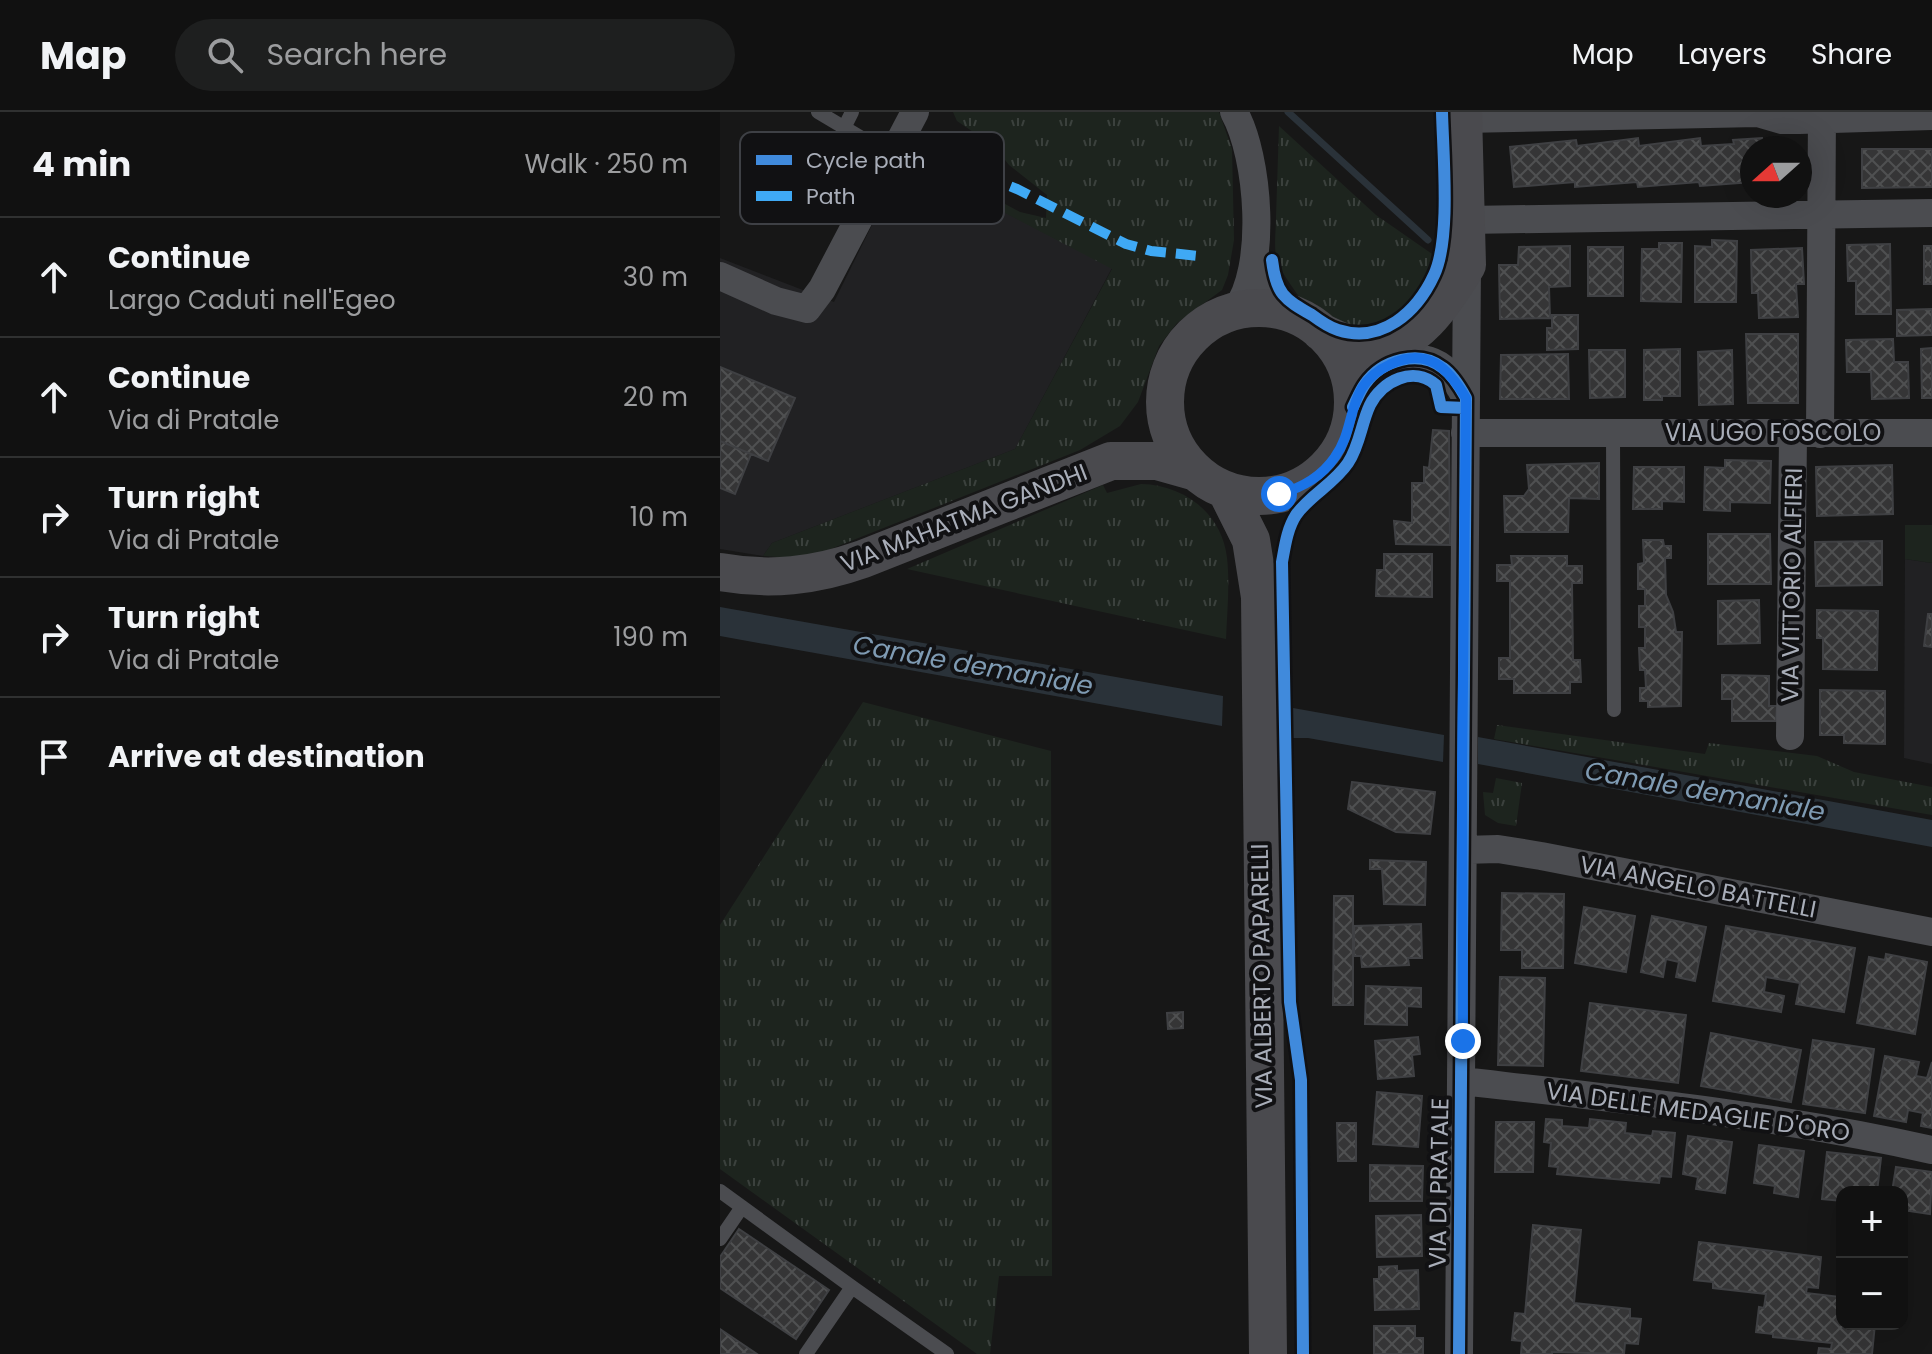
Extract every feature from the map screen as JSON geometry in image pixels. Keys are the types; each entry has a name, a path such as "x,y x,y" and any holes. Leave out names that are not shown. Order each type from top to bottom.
{"main road":[{"name":"VIA DI PRATALE","path":"1463,116 1467,265"},
{"path":"1321,332 1337,349 1347,369 1353,407 1350,427 1342,447 1320,473 1298,488 1272,495 1246,495 1211,481 1180,452 1169,429 1165,404 1173,365 1188,341 1209,322 1253,310 1298,316 1321,332 1344,342 1383,348 1399,342 1418,328 1439,307 1467,265"},
{"name":"VIA MAHATMA GANDHI","path":"1111,461 1146,426 1167,387"},
{"name":"VIA MAHATMA GANDHI","path":"720,572 769,577 827,571 1111,461 1157,461 1211,481"},
{"name":"VIA ALBERTO PAPARELLI","path":"1260,597 1274,526 1291,500 1320,473"},
{"name":"VIA ALBERTO PAPARELLI","path":"1211,481 1251,540 1260,597 1268,1354"}],"street":[{"path":"905,132 915,112"},
{"path":"1234,112 1244,130 1251,165 1255,260 1253,310"},
{"path":"1463,116 1740,112 1782,120 1822,116 1932,116"},
{"name":"VIA VITTORIO ALFIERI","path":"1790,736 1806,434 1822,215 1822,116"},
{"path":"1467,220 1932,213"},
{"path":"720,276 776,301 807,309 822,289 856,224"},
{"name":"VIA DI PRATALE","path":"1459,1354 1467,265"},
{"path":"1353,407 1371,377 1390,364 1408,358 1425,359 1444,368 1466,398"},
{"name":"VIA UGO FOSCOLO","path":"1465,433 1932,433"},
{"name":"VIA ANGELO BATTELLI","path":"1463,850 1498,849 1527,854 1932,932"},
{"name":"VIA DELLE MEDAGLIE D'ORO","path":"1462,1081 1684,1106 1932,1150"}],"lane":[{"path":"818,112 851,132"},
{"path":"844,128 852,112"},
{"path":"1613,433 1614,710"},
{"path":"720,1191 947,1354"},
{"path":"720,1239 742,1207"},
{"path":"806,1354 852,1287"}],"shaded area":[{"path":"1004,212 1112,268 1015,449 772,543 763,556 720,549 720,258 834,302 872,224 1004,224"},
{"path":"1905,559 1932,563 1932,764 1904,758"}],"green space":[{"path":"953,112 1219,112 1232,149 1234,240 1222,290 1177,323 1159,346 1138,402 1120,426 1080,450 823,552 793,558 763,556 772,543 1015,449 1112,269 1004,212 1004,203 1020,212 1046,218 1047,195 1004,159 1004,132 973,132 957,121"},
{"path":"1279,126 1376,215 1435,256 1426,281 1417,294 1387,318 1370,324 1353,325 1320,315 1305,304 1283,272 1275,246"},
{"path":"1141,484 1186,496 1209,515 1218,528 1224,542 1228,568 1226,639 907,569 1103,485 1107,493"},
{"path":"1905,525 1932,525 1932,563 1905,559"},
{"path":"863,702 1051,751 1052,1276 999,1276 990,1354 977,1354 720,1169 720,925"},
{"path":"1497,725 1705,754 1709,743 1817,756 1854,772 1932,787 1932,815 1494,739"},
{"path":"1496,778 1522,783 1516,826 1498,823 1485,815 1483,792 1493,793"}],"water":[{"name":"Canale demaniale","path":"720,607 1223,696 1222,726 720,636"},
{"path":"1293,708 1444,735 1443,762 1293,738"},
{"name":"Canale demaniale","path":"1478,737 1932,820 1932,847 1478,764"}],"building":[{"path":"1638,138 1639,146 1700,138 1701,146 1734,144 1733,140 1740,140 1740,183 1700,186 1699,182 1638,187 1637,182 1575,187 1575,182 1514,187 1510,147 1576,140 1577,146"},
{"path":"1862,149 1932,149 1932,187 1862,188"},
{"path":"1712,240 1737,241 1736,302 1695,302 1695,246 1712,247"},
{"path":"1659,243 1682,243 1681,302 1641,301 1642,249 1659,249"},
{"path":"1890,244 1891,314 1856,314 1856,281 1848,281 1847,245"},
{"path":"1570,246 1570,286 1549,287 1550,318 1500,319 1499,265 1518,265 1519,247"},
{"path":"1924,246 1932,246 1932,284 1924,284"},
{"path":"1588,247 1623,247 1623,296 1588,296"},
{"path":"1802,248 1804,284 1796,284 1798,317 1759,318 1758,293 1752,293 1751,250"},
{"path":"1932,309 1932,335 1897,336 1897,310"},
{"path":"1552,315 1578,315 1578,349 1547,350 1547,328 1552,328"},
{"path":"1746,334 1798,334 1798,403 1748,403"},
{"path":"1893,339 1894,362 1908,362 1909,398 1872,399 1871,372 1847,372 1846,340"},
{"path":"1932,348 1932,398 1922,398 1921,349"},
{"path":"1680,349 1680,396 1644,400 1644,350"},
{"path":"1589,350 1625,350 1625,397 1590,398"},
{"path":"1732,350 1733,404 1699,405 1698,352"},
{"path":"1568,354 1569,399 1500,399 1501,355"},
{"path":"720,367 795,398 768,461 720,441"},
{"path":"1433,430 1449,431 1450,545 1396,544 1394,521 1412,523 1412,483 1424,483 1424,467 1429,468"},
{"path":"720,441 751,454 735,494 720,488"},
{"path":"1725,460 1771,461 1770,503 1730,502 1730,511 1704,510 1705,467 1725,468"},
{"path":"1599,463 1599,499 1569,498 1568,532 1505,532 1504,496 1524,496 1529,489 1527,465"},
{"path":"1892,465 1893,514 1817,516 1816,467"},
{"path":"1634,467 1684,467 1684,502 1662,501 1662,509 1633,509"},
{"path":"1708,534 1770,534 1771,584 1708,584"},
{"path":"1643,540 1663,540 1664,546 1671,546 1671,558 1665,558 1666,595 1676,632 1682,632 1681,706 1648,707 1648,701 1640,701 1640,688 1646,688 1645,670 1640,670 1639,648 1645,648 1645,627 1639,627 1639,606 1645,606 1645,589 1638,589 1638,564 1644,563"},
{"path":"1882,541 1882,585 1816,586 1815,542"},
{"path":"1384,554 1432,554 1432,597 1376,596 1377,570 1384,570"},
{"path":"1511,556 1567,556 1567,566 1582,566 1582,583 1572,583 1573,660 1580,660 1581,682 1570,682 1570,693 1514,693 1514,679 1499,679 1499,658 1510,658 1510,581 1497,581 1497,565 1512,565"},
{"path":"1759,600 1760,643 1718,644 1718,601"},
{"path":"1817,610 1878,611 1877,670 1823,669 1823,638 1817,638"},
{"path":"1928,614 1932,614 1932,647 1924,646"},
{"path":"1722,675 1769,676 1769,706 1777,706 1776,721 1732,721 1732,699 1722,699"},
{"path":"1820,690 1885,691 1885,744 1844,743 1844,735 1820,735"},
{"path":"1352,782 1435,792 1430,834 1396,832 1348,809"},
{"path":"1370,860 1426,862 1425,905 1384,904 1382,869 1370,869"},
{"path":"1502,893 1564,894 1563,968 1522,968 1522,950 1501,950"},
{"path":"1334,896 1353,896 1353,1005 1333,1005"},
{"path":"1584,907 1635,916 1626,972 1575,963"},
{"path":"1652,916 1706,927 1695,981 1676,977 1679,962 1666,959 1663,977 1641,972"},
{"path":"1421,924 1422,958 1408,958 1409,965 1362,967 1361,956 1354,956 1354,926"},
{"path":"1726,926 1855,948 1844,1012 1796,1004 1800,983 1766,977 1764,992 1784,996 1781,1012 1713,1001"},
{"path":"1886,954 1927,962 1915,1034 1857,1023 1869,957 1885,960"},
{"path":"1500,977 1545,978 1543,1066 1498,1065"},
{"path":"1366,986 1421,988 1421,1007 1407,1006 1407,1025 1365,1024"},
{"path":"1590,1003 1686,1015 1678,1083 1581,1071"},
{"path":"1183,1012 1183,1028 1168,1029 1167,1013"},
{"path":"1711,1033 1801,1050 1791,1102 1701,1086"},
{"path":"1418,1037 1420,1054 1412,1055 1414,1076 1378,1079 1375,1041"},
{"path":"1813,1040 1874,1049 1865,1113 1803,1104"},
{"path":"1885,1056 1919,1062 1916,1076 1927,1078 1932,1062 1932,1128 1921,1126 1923,1113 1908,1110 1906,1122 1874,1116"},
{"path":"1377,1092 1422,1096 1418,1147 1373,1144"},
{"path":"1546,1119 1562,1120 1562,1126 1589,1128 1590,1119 1626,1123 1625,1133 1652,1136 1653,1131 1675,1133 1671,1177 1660,1176 1659,1183 1557,1174 1558,1167 1549,1166 1551,1143 1544,1142"},
{"path":"1496,1122 1534,1122 1533,1172 1495,1172"},
{"path":"1337,1123 1356,1123 1356,1161 1338,1161"},
{"path":"1688,1136 1732,1142 1725,1193 1696,1189 1698,1177 1683,1174"},
{"path":"1759,1145 1804,1151 1798,1197 1774,1193 1775,1186 1754,1183"},
{"path":"1827,1152 1881,1158 1878,1186 1836,1186 1836,1200 1822,1199"},
{"path":"1370,1165 1423,1166 1422,1201 1370,1201"},
{"path":"1896,1167 1932,1172 1930,1214 1908,1211 1908,1186 1893,1186"},
{"path":"1421,1215 1422,1256 1377,1257 1376,1216"},
{"path":"1533,1225 1581,1230 1574,1303 1630,1309 1630,1318 1641,1319 1638,1344 1625,1343 1624,1354 1521,1354 1522,1341 1512,1340 1515,1313 1525,1314"},
{"path":"739,1229 829,1290 796,1339 720,1288 720,1257"},
{"path":"1699,1242 1821,1257 1818,1288 1807,1287 1806,1293 1836,1297 1836,1330 1874,1330 1872,1354 1818,1354 1819,1348 1831,1349 1832,1343 1773,1337 1773,1334 1756,1332 1759,1307 1764,1308 1766,1294 1713,1288 1713,1282 1694,1280"},
{"path":"1397,1266 1397,1271 1418,1270 1419,1309 1375,1310 1374,1279 1379,1279 1379,1267"},
{"path":"1374,1326 1415,1326 1415,1338 1423,1338 1423,1354 1374,1354"},
{"path":"720,1329 757,1354 720,1354"}],"waterway":[{"path":"1288,112 1428,240"}],"marked path":[{"path":"1004,184 1126,244 1151,251 1199,256"}],"cycle path":[{"path":"1272,260 1276,281 1283,294 1334,329 1369,333 1383,329 1408,312 1434,275 1443,240 1442,112"},
{"path":"1353,407 1372,376 1391,363 1412,358 1433,362 1443,368 1466,398 1459,1354"},
{"path":"1303,1354 1301,1080 1290,1002 1282,562 1288,532 1296,515 1348,463 1370,405 1382,389 1399,378 1418,376 1436,385 1441,407 1466,408"}],"route":[{"path":"1279,494 1304,485 1330,464 1345,440 1353,407 1364,385 1379,370 1408,358 1425,359 1449,372 1459,385 1466,398 1463,1041"}]}
